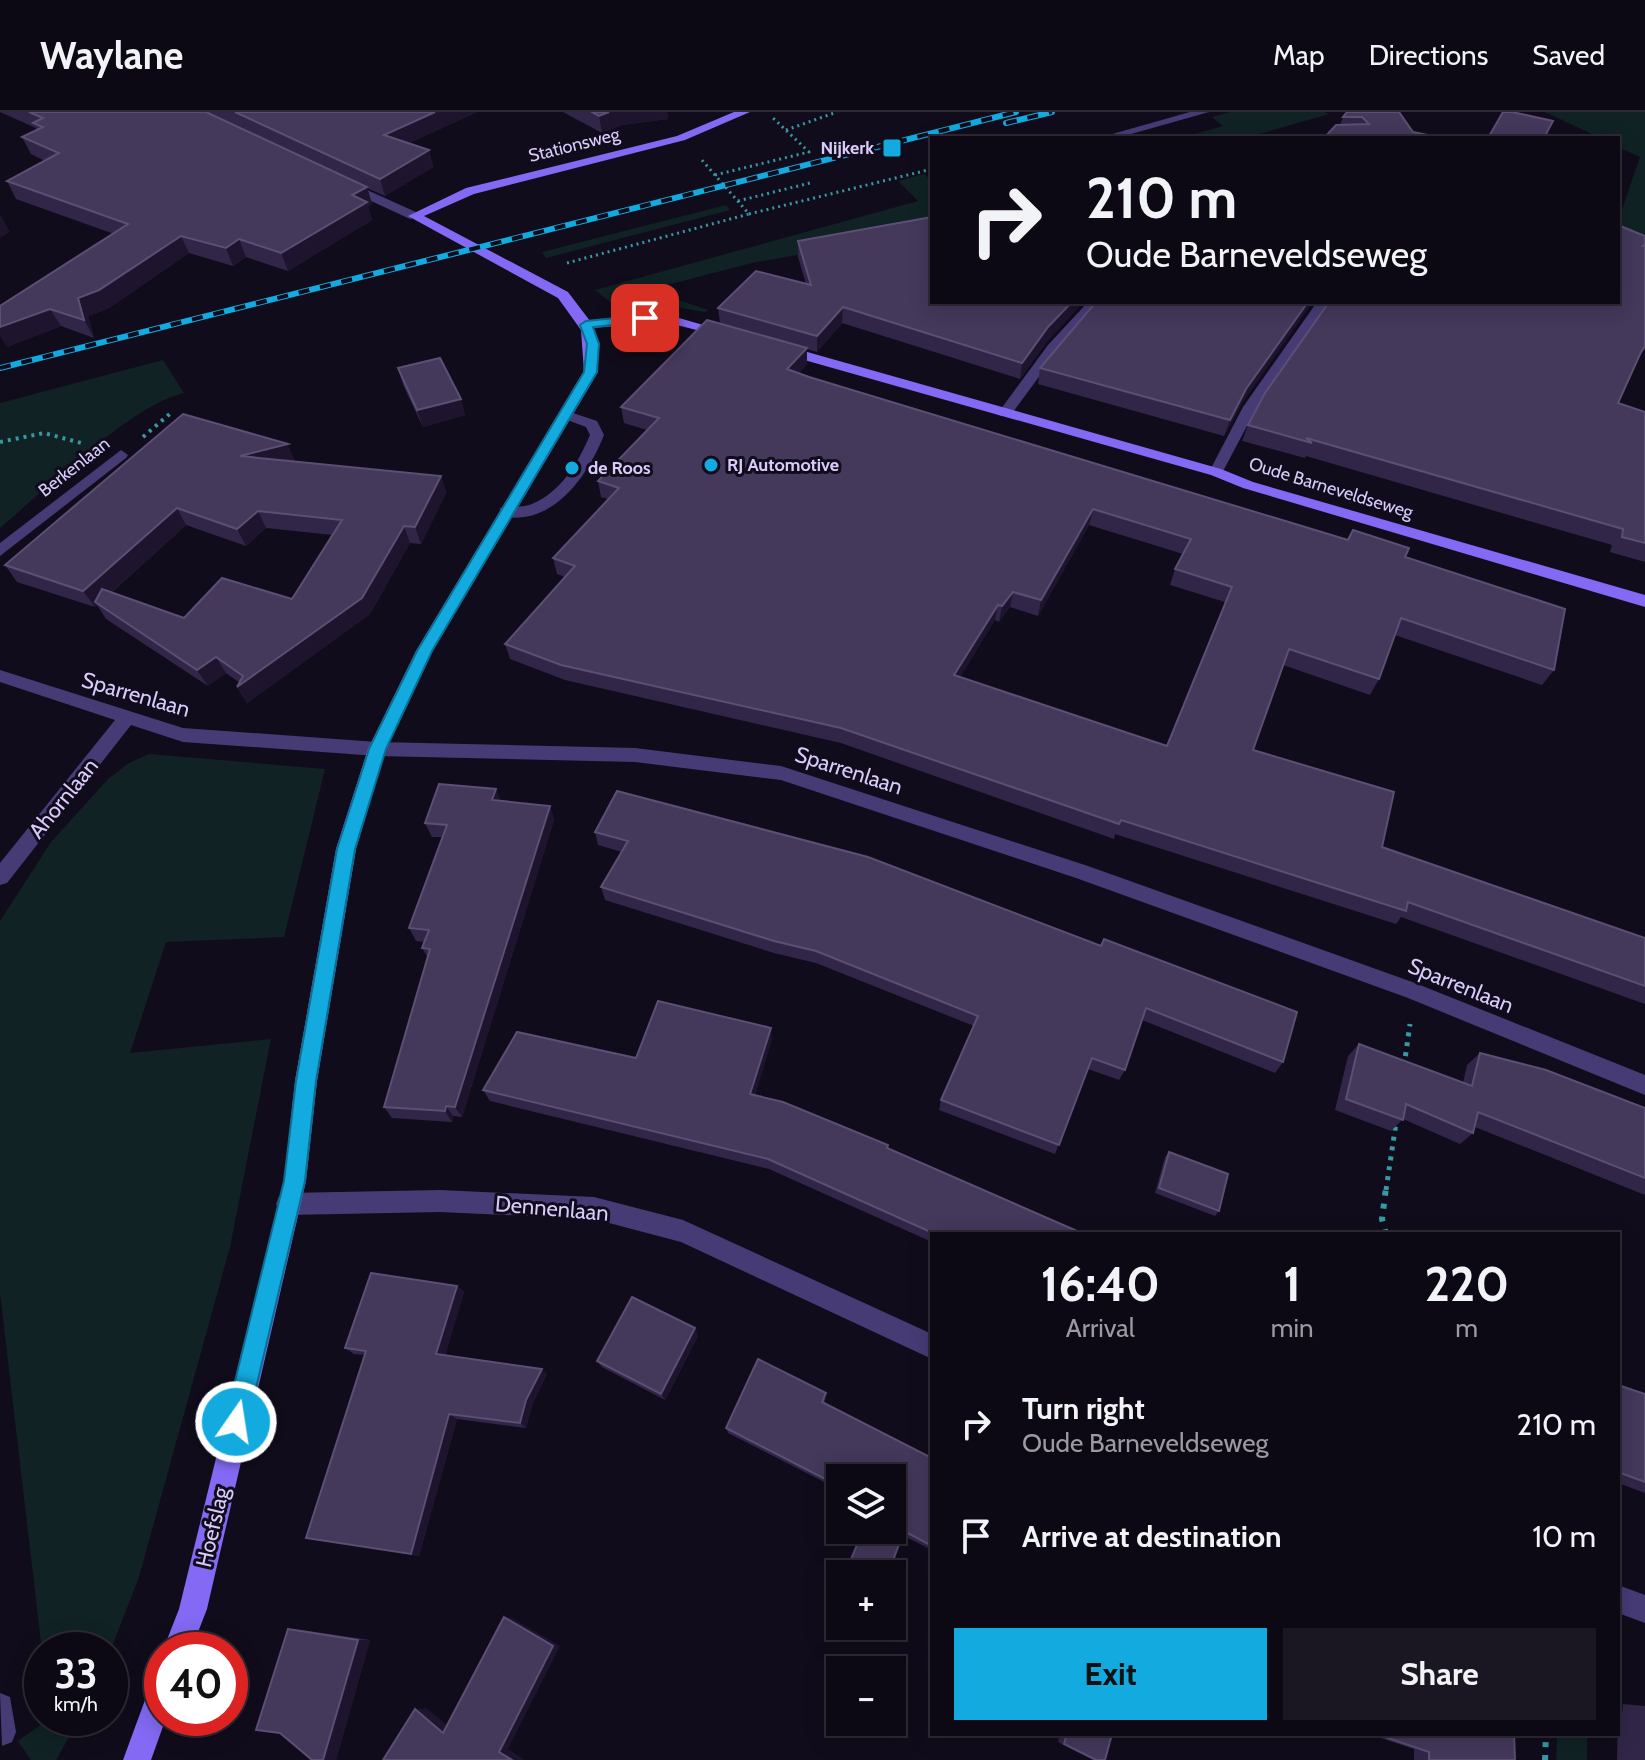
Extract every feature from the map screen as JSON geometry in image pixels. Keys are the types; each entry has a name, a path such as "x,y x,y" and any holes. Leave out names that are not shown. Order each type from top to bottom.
{"street":[{"name":"Stationsweg","path":"414,216 470,191 681,138 744,112"},
{"path":"1112,136 1203,112"},
{"path":"330,177 530,275 563,295 578,310 586,325"},
{"path":"1005,413 1053,348 1093,304"},
{"path":"1216,472 1250,407 1323,304"},
{"name":"Oude Barneveldseweg","path":"586,325 665,318 1216,472 1248,485 1645,601"},
{"name":"Hoefslag","path":"184,1632 193,1609 287,1204 295,1181 306,1081 346,849 377,749 424,651 591,372 593,344 586,325"},
{"path":"505,512 517,513 567,490 591,453 597,435 592,424 567,415"},
{"name":"Berkenlaan","path":"0,551 121,455"},
{"name":"Sparrenlaan","path":"0,676 183,735 377,749 635,755 781,773 1096,877 1415,992 1645,1085"},
{"name":"Ahornlaan","path":"0,877 126,719"},
{"name":"Dennenlaan","path":"287,1204 440,1201 594,1208 683,1231 930,1346"},
{"path":"1620,1600 1645,1609"},
{"path":"137,1760 146,1736"}],"path":[{"path":"715,175 809,152 766,112"},
{"path":"786,130 837,112"},
{"path":"681,138 749,214"},
{"path":"920,164 930,172"},
{"path":"530,275 615,248 930,172"},
{"path":"737,201 810,183"},
{"name":"Berkenlaan","path":"121,455 172,412"},
{"path":"0,442 44,433 121,455"},
{"path":"1404,1067 1415,992"},
{"path":"1385,1232 1382,1219 1397,1113"},
{"path":"1545,1760 1546,1736"}],"shaded area":[{"path":"1230,112 1329,114 1253,136 1187,136 1223,126 1212,117"},
{"path":"1545,112 1645,112 1645,252 1620,241 1620,215 1640,157 1620,148 1620,136 1596,136"},
{"path":"924,174 930,179 930,231 752,263 663,286 676,299 708,310 705,312 663,305 622,307 595,290 918,201 898,181"},
{"path":"726,205 730,210 546,258 542,252"},
{"path":"163,360 184,393 139,414 114,431 0,528 0,403"},
{"path":"149,754 325,769 284,937 166,942 130,1053 271,1039 230,1247 139,1577 118,1632 40,1632 0,1293 0,921 51,842 108,779 129,763"},
{"path":"25,1736 70,1736 56,1760 31,1760 18,1741"},
{"path":"1557,1736 1587,1736 1587,1760 1556,1760"}],"building":[{"path":"29,112 206,112 367,187 352,195 367,202 281,253 239,239 226,248 181,236 99,290 78,298 84,320 50,309 0,327 0,306 128,224 7,181 59,153 22,137 43,127 33,123 43,118"},
{"path":"235,112 435,112 384,135 429,150 380,179"},
{"path":"1347,112 1399,112 1413,132 1432,136 1326,136 1336,125 1369,124 1362,117 1343,117"},
{"path":"1503,112 1553,121 1545,136 1489,136"},
{"path":"930,217 930,304 1070,304 1048,327 1022,363 843,307 817,336 718,308 756,271 811,285 798,241"},
{"path":"1620,226 1645,236 1645,346 1618,403 1645,412 1645,543 1622,537 1623,529 1306,438 1312,443 1248,425 1265,393 1328,304 1620,304"},
{"path":"1094,304 1307,304 1246,389 1230,420 1040,368"},
{"path":"707,320 807,348 787,369 809,377 1348,540 1353,530 1409,548 1405,557 1565,609 1554,670 1401,618 1379,679 1289,649 1253,750 1394,792 1382,847 1645,938 1645,986 1408,902 1406,911 1121,820 1119,824 841,728 561,665 505,644 575,566 553,558 619,488 598,481 659,418 621,407","holes":["1093,509 1191,539 1175,569 1232,587 1167,746 954,675 998,605 1002,606 1013,592 1041,600"]},
{"path":"440,358 461,399 417,410 398,368"},
{"path":"183,414 288,444 240,456 441,476 415,527 404,526 362,598 237,687 243,676 216,657 197,670 95,602 102,589 184,618 222,578 292,599 342,520 258,511 237,529 177,508 83,591 5,565"},
{"path":"439,784 496,789 492,800 550,806 455,1107 446,1106 445,1111 384,1107 430,949 422,948 429,930 409,928 447,825 425,823"},
{"path":"617,791 868,857 1101,946 1104,939 1297,1012 1283,1062 1146,1008 1125,1070 1092,1058 1059,1145 941,1100 978,1016 816,951 601,887 628,841 595,832"},
{"path":"658,1001 771,1028 750,1094 783,1102 888,1145 887,1148 1079,1232 931,1232 768,1159 483,1090 517,1032 636,1058"},
{"path":"1359,1044 1472,1086 1480,1053 1546,1070 1645,1108 1645,1178 1478,1112 1473,1133 1406,1104 1403,1120 1346,1099"},
{"path":"1169,1152 1228,1174 1219,1211 1159,1188"},
{"path":"371,1273 457,1286 436,1354 542,1369 526,1400 520,1423 449,1414 411,1554 306,1538 366,1351 345,1348"},
{"path":"632,1297 695,1328 661,1394 597,1361"},
{"path":"758,1359 826,1393 822,1402 930,1457 930,1545 906,1532 906,1464 826,1464 826,1479 726,1428"},
{"path":"1620,1386 1645,1394 1645,1482 1620,1473"},
{"path":"857,1544 899,1544 893,1560 851,1560"},
{"path":"504,1617 553,1646 499,1752 512,1760 383,1760 415,1709 443,1733"},
{"path":"288,1629 358,1640 323,1760 312,1760 280,1733 256,1730"},
{"path":"1066,1736 1111,1736 1105,1760 1096,1760 1064,1744"},
{"path":"1382,1736 1514,1736 1515,1760 1429,1760 1429,1752"}],"railway":[{"path":"0,368 1016,112"},
{"path":"1006,123 1052,112"}],"place":[{"name":"Nijkerk","path":"892,148"},
{"name":"RJ Automotive","path":"711,465"},
{"name":"de Roos","path":"572,468"}],"route":[{"path":"236,1422 295,1181 306,1081 346,849 377,749 424,651 591,372 593,344 586,325 645,318"}]}
